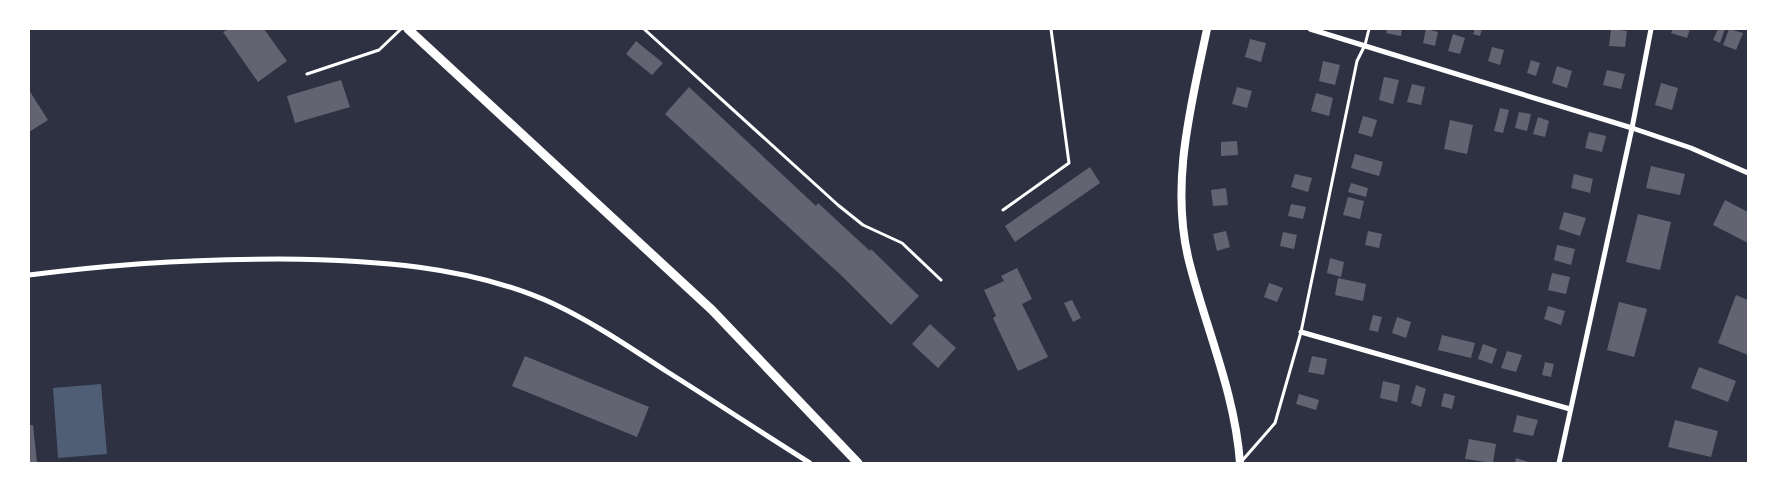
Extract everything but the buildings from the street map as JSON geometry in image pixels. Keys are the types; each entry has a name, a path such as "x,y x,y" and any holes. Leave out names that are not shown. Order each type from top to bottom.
{"main road":[{"path":"408,29 712,310 858,463"}],"street":[{"path":"1207,29 1183,145 1182,219 1189,264 1226,383 1236,424 1240,463"},
{"path":"1310,29 1632,128 1691,148 1748,173"},
{"path":"1558,463 1632,128 1651,29"},
{"path":"29,275 103,265 214,259 321,260 391,263 491,282 553,304 610,334 810,463"},
{"path":"1301,332 1570,409"}],"lane":[{"path":"307,74 379,50 401,29"},
{"path":"644,29 838,205 864,225 902,243 941,280"},
{"path":"1003,210 1069,163 1051,29"},
{"path":"1240,463 1275,423 1301,332 1357,61 1365,45 1369,29"}],"water":[{"path":"101,384 107,454 58,458 53,388"}]}
